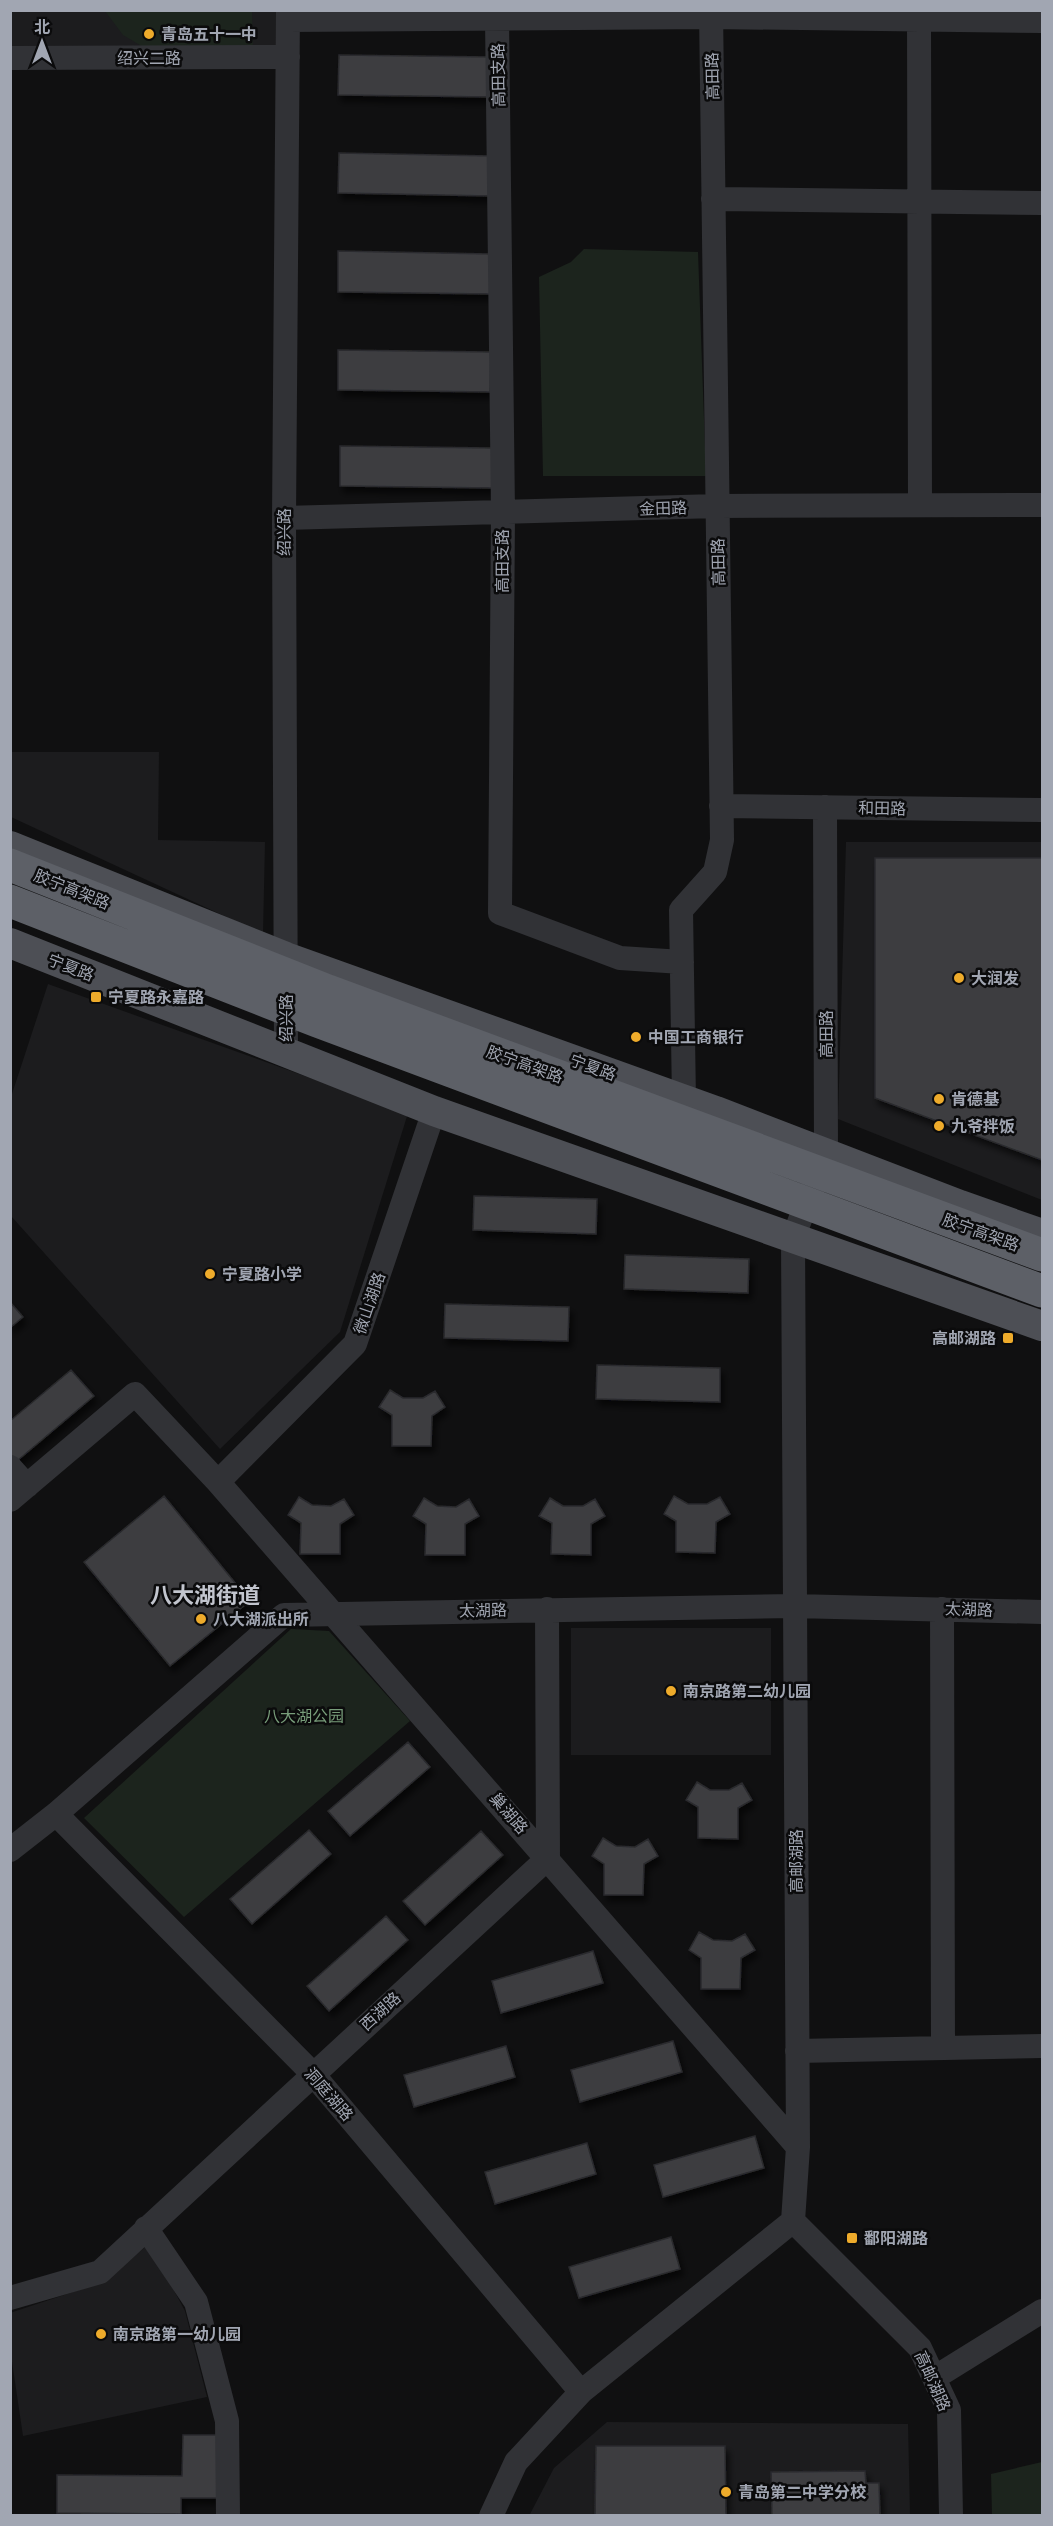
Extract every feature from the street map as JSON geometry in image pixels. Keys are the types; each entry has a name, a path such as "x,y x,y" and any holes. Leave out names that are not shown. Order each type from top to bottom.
{"highway":[{"name":"胶宁高架路","path":"10,865 328,991 1042,1255"},
{"name":"胶宁高架路","path":"10,901 317,1021 1042,1291"}],"main road":[{"name":"宁夏路","path":"10,846 286,957 684,1100 1042,1234"},
{"name":"宁夏路","path":"10,944 434,1111 1042,1326"}],"street":[{"path":"288,15 497,19 572,14 711,14 1042,21"},
{"name":"高田路","path":"684,1100 681,910 715,872 722,840 711,14"},
{"name":"绍兴路","path":"286,1053 284,518 288,15"},
{"name":"高田支路","path":"497,19 503,512 501,913 620,958 682,962"},
{"path":"919,19 920,505"},
{"name":"绍兴二路","path":"10,58 288,57"},
{"path":"713,199 1042,203"},
{"name":"金田路","path":"284,518 717,506 1042,505"},
{"name":"和田路","path":"721,806 1042,810"},
{"name":"高田路","path":"825,807 826,1153"},
{"name":"微山湖路","path":"218,1482 355,1344 434,1111"},
{"name":"高邮湖路","path":"826,1153 793,1238 798,2147 793,2222 920,2348 949,2410 951,2516"},
{"name":"巢湖路","path":"19,1493 135,1394 218,1482 798,2147"},
{"path":"10,1467 19,1493"},
{"name":"太湖路","path":"10,1850 56,1814 284,1615 794,1606 1042,1612"},
{"path":"547,1609 548,1858"},
{"path":"942,1609 944,2047"},
{"name":"洞庭湖路","path":"56,1814 312,2073 581,2392"},
{"name":"西湖路","path":"10,2298 99,2271 548,1858"},
{"path":"797,2050 1042,2046"},
{"path":"491,2516 516,2462 581,2392 793,2222"},
{"path":"146,2228 196,2302 227,2421 228,2516"},
{"path":"934,2378 1042,2311"}],"shaded area":[{"name":"青岛五十一中","path":"10,11 288,11 288,57 11,58"},
{"path":"11,752 159,752 158,840 265,842 263,934 11,817"},
{"name":"大润发","path":"846,842 1042,842 1042,1200 838,1119"},
{"name":"宁夏路小学","path":"48,984 408,1113 340,1332 220,1449 11,1216 11,1097"},
{"name":"南京路第二幼儿园","path":"571,1628 771,1628 771,1755 571,1755"},
{"name":"南京路第一幼儿园","path":"149,2244 185,2311 207,2397 23,2436 11,2355 10,2313 100,2283"},
{"name":"青岛第二中学分校","path":"607,2422 908,2424 910,2515 529,2516 554,2468"}],"green space":[{"path":"105,11 252,11 253,47 145,48 123,35"},
{"path":"584,249 698,252 706,476 543,476 539,277 571,262"},
{"name":"八大湖公园","path":"291,1629 329,1631 410,1721 184,1917 84,1818"},
{"path":"1042,2462 1042,2515 992,2515 991,2474"}],"building":[{"path":"339,55 492,57 491,97 338,95"},
{"path":"339,153 492,156 491,196 338,193"},
{"path":"338,251 491,254 490,294 338,292"},
{"path":"338,350 491,352 490,392 338,390"},
{"path":"340,446 493,448 492,488 340,486"},
{"name":"大润发","path":"875,858 1042,858 1042,1160 875,1098"},
{"path":"474,1196 597,1199 596,1234 473,1230"},
{"path":"625,1255 749,1259 748,1293 624,1289"},
{"path":"10,1302 23,1317 10,1328"},
{"path":"445,1304 569,1307 568,1341 444,1338"},
{"path":"597,1365 720,1368 720,1402 596,1399"},
{"path":"71,1370 94,1396 11,1466 10,1421"},
{"path":"390,1390 403,1398 423,1398 435,1391 445,1407 432,1416 431,1446 392,1446 392,1415 379,1407"},
{"path":"164,1496 250,1601 170,1666 84,1562"},
{"path":"674,1496 688,1504 707,1504 720,1497 730,1514 716,1522 715,1553 676,1552 676,1521 664,1514"},
{"path":"299,1497 312,1505 331,1506 344,1499 354,1515 340,1524 340,1554 300,1554 301,1523 288,1515"},
{"path":"424,1498 437,1506 456,1507 469,1499 479,1516 465,1524 465,1555 425,1555 426,1524 413,1516"},
{"path":"550,1498 563,1506 583,1506 595,1499 605,1516 591,1524 591,1555 551,1554 552,1523 539,1516"},
{"path":"408,1742 430,1767 350,1836 328,1811"},
{"path":"697,1782 710,1790 729,1790 742,1783 752,1800 738,1808 738,1839 698,1838 698,1807 686,1800"},
{"path":"309,1830 331,1854 252,1924 230,1899"},
{"path":"481,1831 503,1855 425,1925 403,1901"},
{"path":"603,1838 616,1846 635,1847 648,1839 658,1856 644,1864 643,1895 604,1895 604,1864 592,1856"},
{"path":"386,1916 408,1940 329,2011 307,1986"},
{"path":"699,1932 713,1940 732,1941 745,1934 755,1950 741,1958 740,1989 701,1989 701,1958 689,1950"},
{"path":"593,1951 603,1983 501,2013 492,1981"},
{"path":"673,2041 682,2072 580,2102 571,2070"},
{"path":"506,2046 515,2077 414,2107 404,2075"},
{"path":"755,2136 764,2168 663,2197 654,2165"},
{"path":"587,2143 596,2174 495,2204 485,2172"},
{"path":"671,2237 680,2269 579,2298 569,2267"},
{"path":"183,2435 222,2435 221,2498 181,2498 181,2514 57,2513 57,2475 182,2476"},
{"path":"596,2446 725,2446 726,2516 595,2516"},
{"path":"865,2471 866,2483 879,2483 880,2516 772,2516 771,2472"}],"place":[{"name":"青岛五十一中","path":"149,34"},
{"name":"大润发","path":"959,978"},
{"name":"宁夏路永嘉路","path":"96,997"},
{"name":"中国工商银行","path":"636,1037"},
{"name":"肯德基","path":"939,1099"},
{"name":"九爷拌饭","path":"939,1126"},
{"name":"宁夏路小学","path":"210,1274"},
{"name":"高邮湖路","path":"1008,1338"},
{"name":"八大湖派出所","path":"201,1619"},
{"name":"南京路第二幼儿园","path":"671,1691"},
{"name":"鄱阳湖路","path":"852,2238"},
{"name":"南京路第一幼儿园","path":"101,2334"},
{"name":"青岛第二中学分校","path":"726,2492"}],"district":[{"name":"八大湖街道","path":"205,1595"}]}
